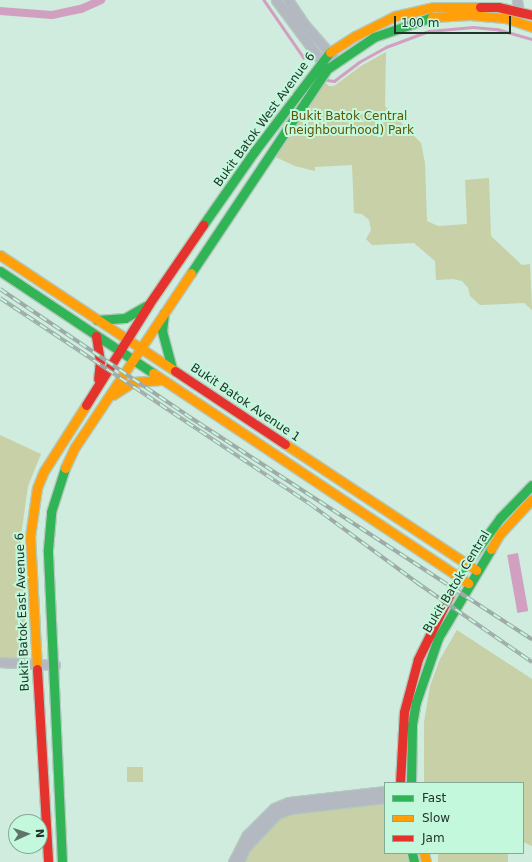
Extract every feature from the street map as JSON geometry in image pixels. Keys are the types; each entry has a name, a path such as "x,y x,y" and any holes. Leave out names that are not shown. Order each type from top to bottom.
{"main road":[{"name":"Bukit Batok West Avenue 6","path":"128,339 149,304 254,152 321,61 329,53 355,36 408,12 434,7 473,6 518,11 532,15"},
{"name":"Bukit Batok West Avenue 6","path":"141,348 327,69 380,35 432,16 470,15 520,22 532,27"},
{"name":"Bukit Batok Avenue 1","path":"0,255 476,570"},
{"path":"0,271 132,361 468,583"},
{"path":"97,320 125,318 138,313 149,304"},
{"path":"165,310 162,332 172,369"},
{"path":"96,336 100,361 97,384"},
{"name":"Bukit Batok East Avenue 6","path":"48,862 30,537 37,488 61,441 97,384 128,339"},
{"path":"62,862 55,665 48,549 51,512 59,481 73,452 141,348"},
{"path":"105,401 119,389 133,382 161,380"},
{"name":"Bukit Batok Central","path":"400,782 400,750 404,712 418,659 432,626 467,563 500,518 532,485"},
{"name":"Bukit Batok Central","path":"411,782 412,724 425,670 438,638 468,583 499,535 532,499"}],"street":[{"path":"276,0 327,69"},
{"path":"288,0 305,25 336,62"},
{"path":"517,0 520,22"},
{"path":"0,662 55,665"},
{"path":"232,862 247,835 274,808 289,802 384,791"},
{"path":"240,862 246,848 277,814 290,809 384,798"}],"green space":[{"name":"Bukit Batok Central (neighbourhood) Park","path":"386,52 385,106 421,143 425,163 427,221 438,226 467,224 465,180 489,178 491,236 522,265 530,264 532,310 524,303 480,305 470,296 468,288 462,281 453,279 436,280 435,261 414,243 372,245 366,239 371,230 369,220 362,214 354,213 352,165 315,167 315,171 295,166 273,156 324,81 329,86 334,86 361,66"},
{"path":"0,435 41,454 28,486 21,536 27,660 0,658"},
{"path":"457,630 532,679 532,846 524,842 524,782 424,782 424,722 430,686 440,659"},
{"path":"127,767 143,767 143,782 127,782"},
{"path":"384,798 384,854 406,854 409,862 246,862 250,846 280,811"},
{"path":"438,854 508,854 508,862 438,862"}],"shaded area":[{"path":"518,553 528,611 517,613 507,555"}],"waterway":[{"path":"0,11 52,15 81,9 101,0"},
{"path":"264,0 304,58"},
{"path":"327,80 334,81 359,62 386,47 429,31 473,27 497,29 532,39"}],"railway":[{"path":"0,289 185,414 532,639"},
{"path":"0,298 310,504 416,582 532,662"}],"traffic: fast":[{"path":"191,273 327,69 374,37 432,17"},
{"path":"203,225 254,152 330,52"},
{"path":"0,271 153,373"},
{"path":"97,320 125,318 146,306"},
{"path":"164,313 162,331 172,369"},
{"path":"62,862 48,549 51,512 65,468"},
{"path":"451,592 467,563 500,518 532,485"},
{"path":"411,782 412,724 416,702 438,638 491,549"},
{"path":"412,854 414,862"}],"traffic: slow":[{"path":"330,52 355,36 395,16 434,7 480,7"},
{"path":"432,17 470,15 505,18 532,27"},
{"path":"0,255 175,371"},
{"path":"65,468 75,447 191,273"},
{"path":"153,373 468,583"},
{"path":"113,395 133,382 161,380"},
{"path":"37,669 30,537 37,488 44,471 86,405"},
{"path":"285,444 476,570"},
{"path":"491,549 499,535 532,499"},
{"path":"424,854 426,862"}],"traffic: jam":[{"path":"480,7 498,7 532,15"},
{"path":"86,405 149,304 203,225"},
{"path":"96,336 100,361 98,379"},
{"path":"175,371 285,444"},
{"path":"400,782 404,712 418,659 451,592"},
{"path":"37,669 48,862"}]}
